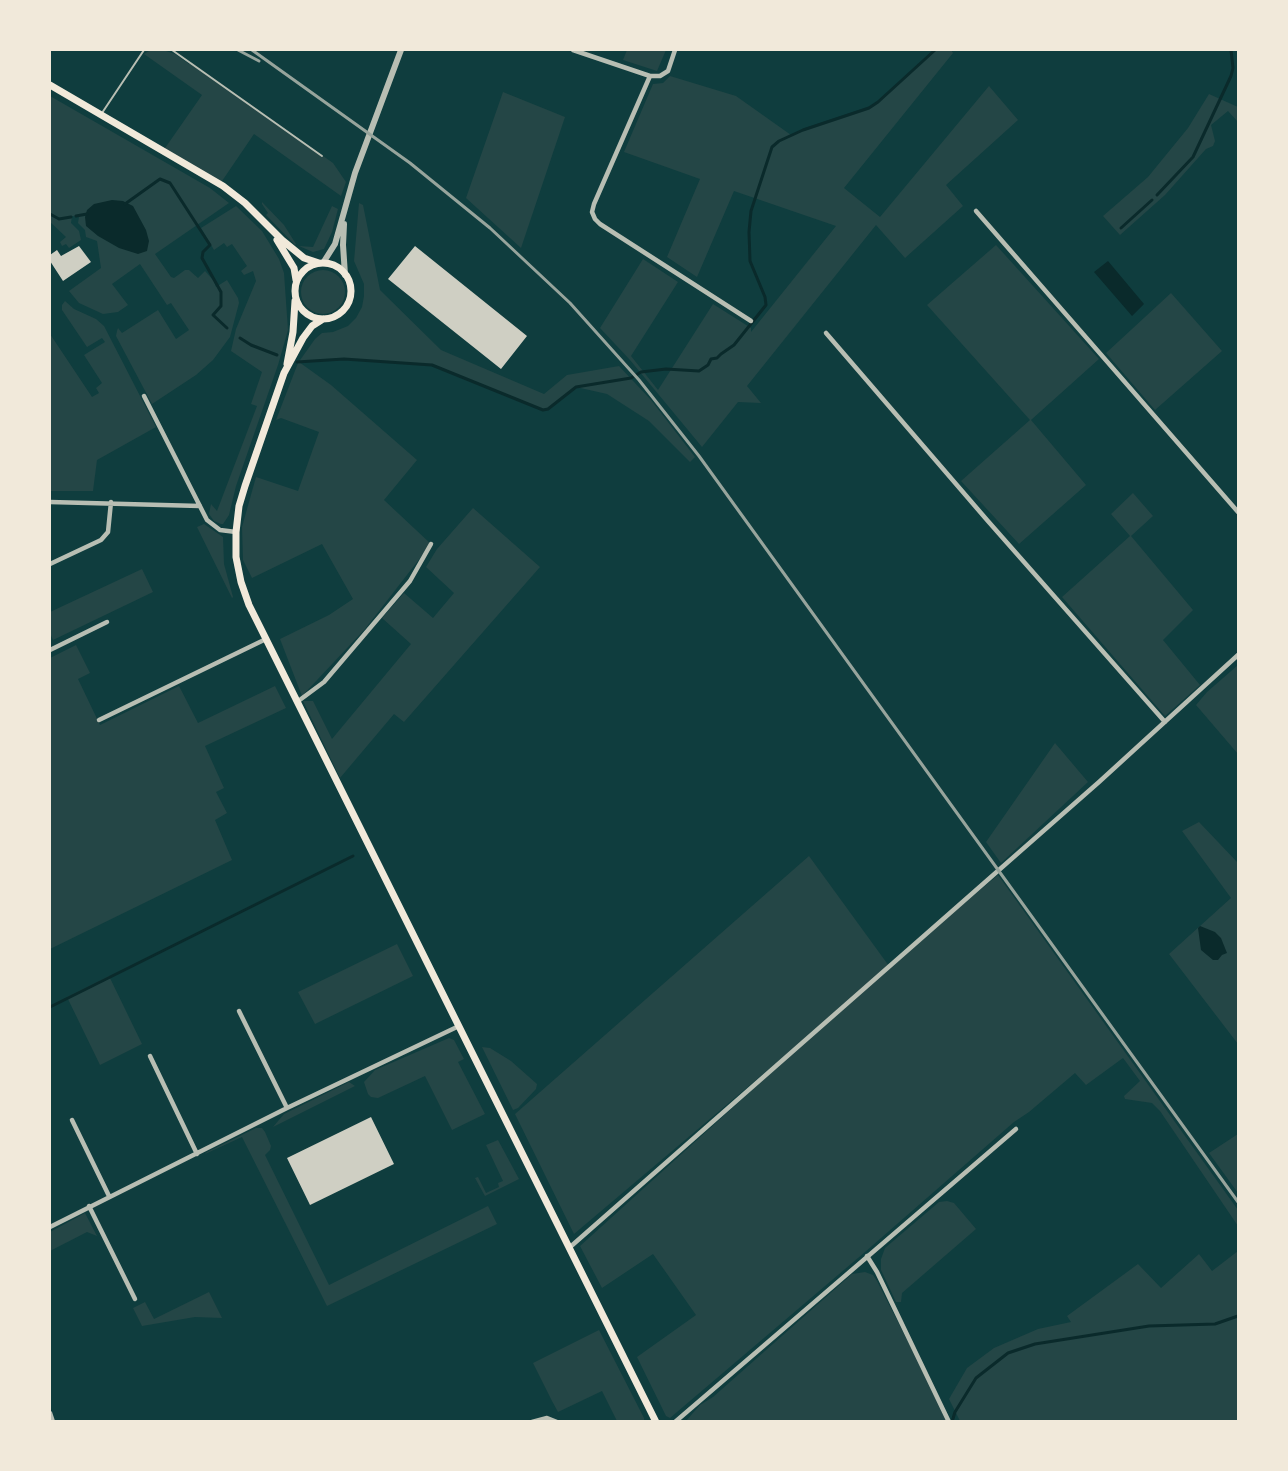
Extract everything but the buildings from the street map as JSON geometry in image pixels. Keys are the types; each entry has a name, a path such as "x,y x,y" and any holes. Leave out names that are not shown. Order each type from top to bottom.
{"main road":[{"path":"50,86 223,186 245,202 282,240 304,258 331,264 345,274 351,288 347,305 338,315 323,319 317,319 304,312 295,295"},
{"path":"261,218 288,257 294,268 296,280 294,324 285,373"},
{"path":"296,280 305,268 321,263"},
{"path":"323,319 312,326 303,338 285,373 247,479 239,506 236,532 236,557 241,582 249,605 656,1422"}],"street":[{"path":"321,263 335,244 355,173 401,50"},
{"path":"573,50 650,76 660,76 668,71 675,50"},
{"path":"650,76 594,204 593,216 600,224 751,321"},
{"path":"976,211 1239,512"},
{"path":"345,214 343,245 345,274"},
{"path":"826,333 1165,722"},
{"path":"144,396 207,520 215,528 236,532"},
{"path":"50,502 200,506"},
{"path":"50,564 100,540 108,532 111,502"},
{"path":"297,702 324,682 410,581 431,544"},
{"path":"50,650 107,622"},
{"path":"99,720 266,639"},
{"path":"569,1248 1239,656"},
{"path":"239,1011 287,1108"},
{"path":"50,1227 287,1108 459,1026"},
{"path":"150,1056 197,1154"},
{"path":"72,1120 109,1196"},
{"path":"675,1422 1016,1129"},
{"path":"89,1206 135,1299"},
{"path":"867,1256 877,1272 948,1422"},
{"path":"50,1413 54,1422"},
{"path":"532,1422 542,1418 557,1422"}],"lane":[{"path":"101,115 144,50"},
{"path":"172,50 322,156"}],"shaded area":[{"path":"151,50 163,50 175,54 189,64 191,62 333,163 346,182 341,196 254,134 220,184 163,151 202,95 144,54"},
{"path":"627,50 666,50 657,71 623,60"},
{"path":"935,50 951,50 953,53 844,188 880,217 989,86 1018,120 946,185 963,206 905,258 876,225 747,386 761,403 738,402 702,447 630,360 600,328 643,259 678,282 631,356 658,390 713,304 751,328 751,332 836,226 734,191 697,277 667,257 700,179 624,152 653,84 663,83 670,76 736,96 791,135 869,108"},
{"path":"503,92 565,117 521,248 466,198"},
{"path":"1209,94 1238,107 1238,122 1228,111 1211,125 1215,141 1213,146 1206,149 1165,195 1120,235 1103,216 1148,177 1188,128"},
{"path":"50,96 210,188 229,203 155,254 171,277 174,278 185,270 189,270 198,278 205,271 216,287 227,280 239,303 230,337 213,360 196,375 152,404 116,336 118,328 122,333 158,310 176,339 189,330 171,303 167,305 140,264 112,284 128,305 118,312 103,314 79,303 69,291 101,268 97,241 86,237 85,230 78,223 79,217 72,216 71,223 79,231 81,240 69,248 66,244 62,246 60,242 66,237 50,222"},
{"path":"112,200 123,201 133,206 146,230 149,241 147,251 138,254 119,248 86,226 87,210 94,204"},
{"path":"262,202 284,225 295,245 266,215 268,213"},
{"path":"359,203 363,205 380,290 441,350 544,394 567,375 619,366 651,400 695,457 690,462 649,421 607,394 576,387 548,409 543,410 431,365 344,359 299,362 331,385 417,460 384,500 431,544 365,629 302,696 280,639 329,615 353,599 322,544 252,578 243,560 242,527 256,477 298,491 319,432 281,418 276,420 298,363 315,339 322,333 333,332 348,326 362,307 364,284 354,261"},
{"path":"236,206 262,231 279,259 284,273 288,330 236,486 229,515 221,524 214,521 209,514 211,504 217,511 257,406 251,404 262,372 231,351 236,329 256,281 253,271 244,275 241,271 247,266 232,244 227,247 224,243 214,250 201,228"},
{"path":"332,206 338,209 332,232 324,249 313,252 299,246 313,247"},
{"path":"996,245 1099,359 1031,420 1086,485 1019,544 961,481 1030,420 927,305"},
{"path":"1108,261 1144,304 1132,316 1094,272"},
{"path":"323,270 338,277 345,292 338,307 323,314 308,307 301,292 308,277"},
{"path":"1171,293 1222,351 1155,410 1106,353"},
{"path":"65,301 74,309 96,319 104,326 156,427 97,460 93,491 50,491 50,334 92,397 99,393 96,388 102,383 84,355 105,342 102,338 87,347 62,310"},
{"path":"1133,493 1153,516 1131,536 1193,610 1163,640 1200,685 1165,716 1062,597 1130,536 1111,514"},
{"path":"473,508 540,567 404,722 394,714 340,778 303,701 313,701 332,739 411,644 382,618 404,593 433,618 454,593 426,567 437,549"},
{"path":"204,524 223,537 224,564 232,598 197,527"},
{"path":"142,569 153,592 53,640 50,633 50,612"},
{"path":"76,645 90,673 78,679 100,725 179,686 198,723 275,686 286,708 205,746 224,788 216,792 227,813 215,820 232,860 50,949 50,658"},
{"path":"1238,665 1238,754 1196,705 1207,692"},
{"path":"1055,743 1088,782 1001,863 986,842"},
{"path":"1199,822 1238,863 1238,1044 1169,954 1231,898 1182,831"},
{"path":"809,856 889,966 998,875 1238,1210 1238,1226 1160,1111 1152,1103 1125,1099 1124,1096 1140,1081 1123,1058 1086,1085 1075,1073 1014,1122 670,1418 666,1416 637,1357 696,1315 653,1254 602,1288 580,1246 867,986 574,1234 515,1114"},
{"path":"1200,926 1215,932 1221,938 1227,953 1218,960 1213,960 1201,950 1198,928"},
{"path":"397,944 413,976 315,1024 298,992"},
{"path":"109,976 142,1044 100,1065 67,997"},
{"path":"449,1038 454,1040 464,1059 458,1062 485,1114 452,1130 425,1076 378,1098 368,1094 364,1082 375,1070"},
{"path":"482,1047 490,1048 511,1061 537,1084 536,1089 518,1108 513,1110"},
{"path":"349,1082 355,1086 273,1127 284,1114"},
{"path":"256,1128 262,1128 265,1132 271,1146 265,1155 329,1285 488,1206 497,1224 327,1306 242,1137 205,1154"},
{"path":"1238,1134 1238,1193 1209,1153"},
{"path":"498,1140 519,1179 485,1196 475,1178 478,1177 486,1193 499,1187 498,1183 503,1181 486,1145"},
{"path":"939,1202 954,1203 976,1229 902,1293 901,1302 896,1302 881,1270 881,1259 885,1248"},
{"path":"85,1213 97,1236 87,1232 50,1251 50,1232"},
{"path":"1238,1251 1238,1421 960,1421 949,1399 967,1368 994,1348 1038,1329 1071,1322 1067,1316 1138,1264 1161,1288 1199,1254 1212,1271"},
{"path":"865,1272 873,1275 877,1281 949,1422 685,1422 700,1405 713,1397 852,1274"},
{"path":"209,1292 222,1318 195,1317 142,1326 133,1308 145,1302 154,1319"},
{"path":"599,1330 644,1421 617,1421 602,1391 558,1412 533,1363"}],"waterway":[{"path":"297,362 344,359 432,365 543,410 548,409 576,387 631,378 641,372 666,369 699,371 708,365 711,359 717,358 734,345 766,305 750,261 749,232 751,211 772,147 779,141 803,130 869,108 935,50"},
{"path":"1157,195 1193,157 1231,76 1233,68 1231,50"},
{"path":"125,204 160,179 170,183 210,245 203,252 202,258 221,292 221,306 213,315 227,328"},
{"path":"1121,228 1152,200"},
{"path":"50,214 59,219 71,217"},
{"path":"76,216 87,214"},
{"path":"240,338 277,355"},
{"path":"50,1007 353,856"},
{"path":"952,1422 955,1412 976,1378 1008,1353 1035,1344 1149,1326 1215,1324 1238,1316"}],"railway":[{"path":"238,50 259,61"},
{"path":"252,50 410,163 490,228 570,303 639,380 699,456 1238,1202"}]}
